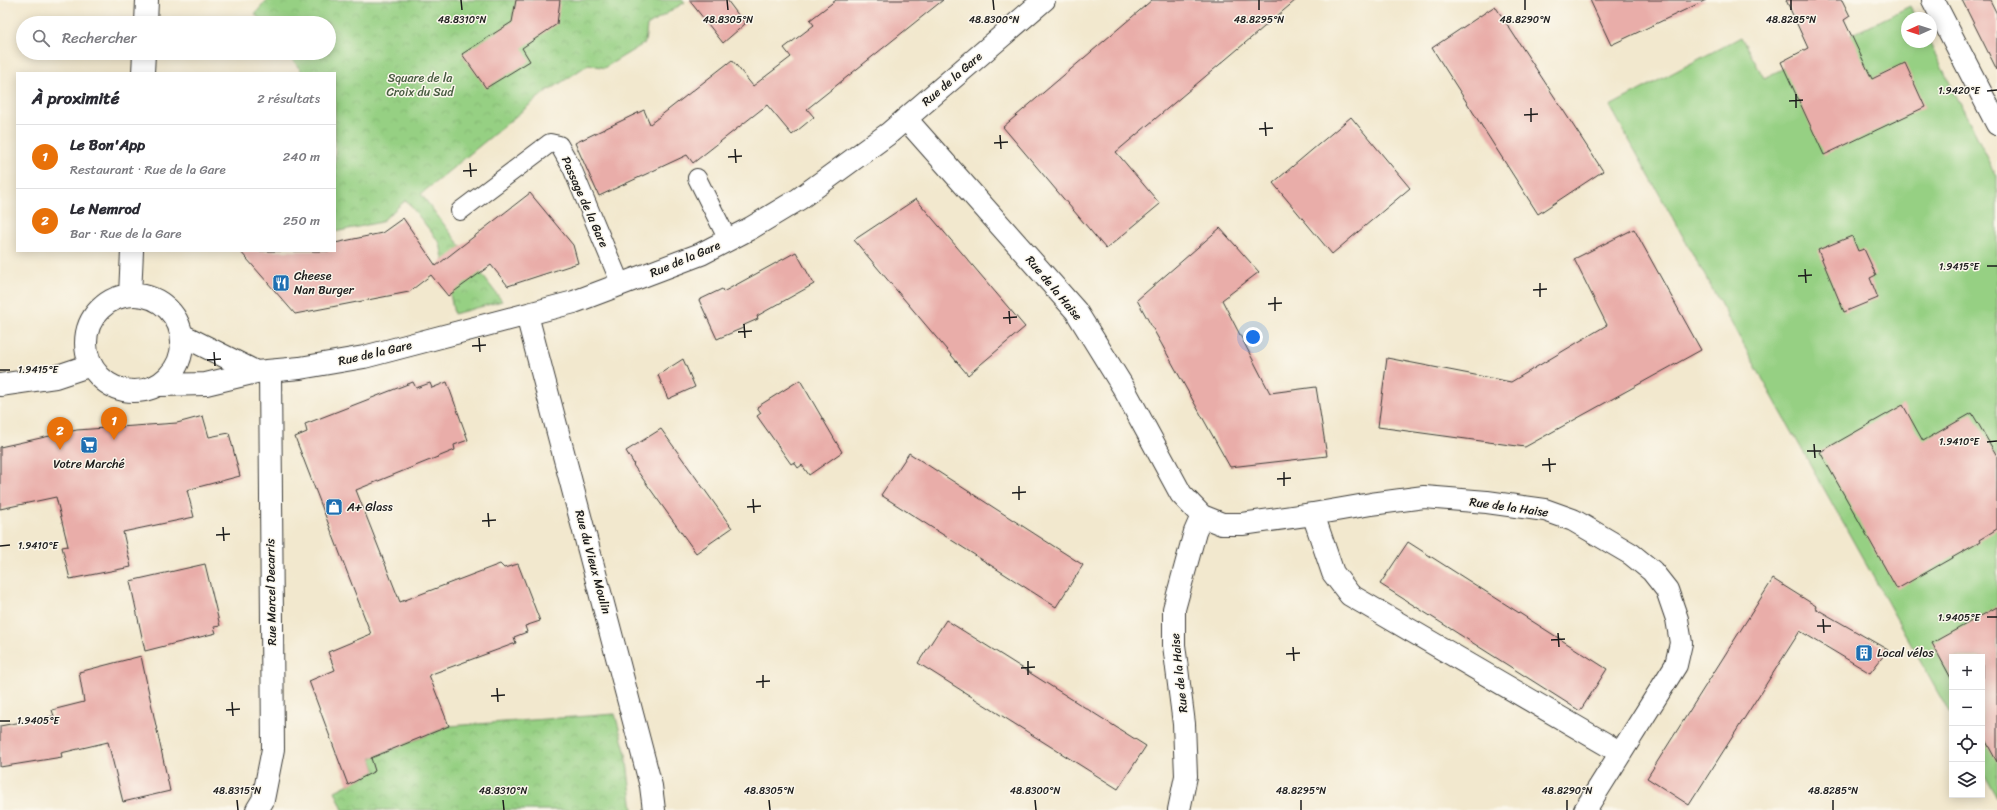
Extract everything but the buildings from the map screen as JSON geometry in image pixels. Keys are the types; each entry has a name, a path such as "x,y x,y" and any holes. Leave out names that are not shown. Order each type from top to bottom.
{"street":[{"path":"146,16 147,0"},
{"path":"1933,0 1997,124"},
{"name":"Rue de la Gare","path":"159,384 206,384 263,371 300,368 364,357 574,302 701,254 751,228 799,199 888,134 1034,3"},
{"path":"143,72 144,60"},
{"name":"Rue de la Haise","path":"906,119 1076,311 1123,387 1181,494 1202,516 1222,524 1242,524 1424,497 1487,502 1545,510 1566,517 1634,556 1652,571 1668,590 1678,619 1681,643 1676,665 1585,810"},
{"path":"130,295 132,252"},
{"name":"Rue de la Gare","path":"130,295 144,296 157,301 168,309 177,321 182,335 182,349 178,363 170,375 159,384 145,390 129,391 114,387 101,378 91,365 87,350 87,335 90,323 102,308 114,299 130,295"},
{"name":"Rue du Vieux Moulin","path":"527,315 651,786 654,810"},
{"path":"182,335 263,371"},
{"path":"0,385 55,377 91,365"},
{"name":"Rue Marcel Decarris","path":"257,810 263,800 273,749 263,371"},
{"path":"1313,514 1333,573 1350,595 1621,753"},
{"name":"Rue de la Haise","path":"1179,810 1186,776 1184,724 1174,645 1174,609 1195,532 1202,516"}],"lane":[{"name":"Passage de la Gare","path":"460,211 550,142 559,145 572,168 621,285"},
{"path":"697,178 728,240"}],"green space":[{"name":"Square de la Croix du Sud","path":"267,0 683,0 685,2 647,26 645,43 604,68 589,64 550,90 549,89 421,194 502,301 454,314 440,243 406,200 381,222 336,232 336,72 302,72 293,60 336,60 336,16 257,16 255,14"},
{"path":"1910,6 1913,12 1901,12 1901,48 1932,48 1997,176 1997,798 1985,776 1985,654 1949,654 1949,713 1610,106 1741,37 1764,78"},
{"path":"615,714 626,754 633,810 343,810 335,791 375,771 371,758 449,726"}],"place":[{"name":"Cheese Nan Burger","path":"281,283"},
{"name":"Le Bon'App","path":"114,440"},
{"name":"Votre Marché","path":"89,445"},
{"name":"Le Nemrod","path":"60,450"},
{"name":"A+ Glass","path":"334,507"},
{"name":"Local vélos","path":"1864,653"}]}
